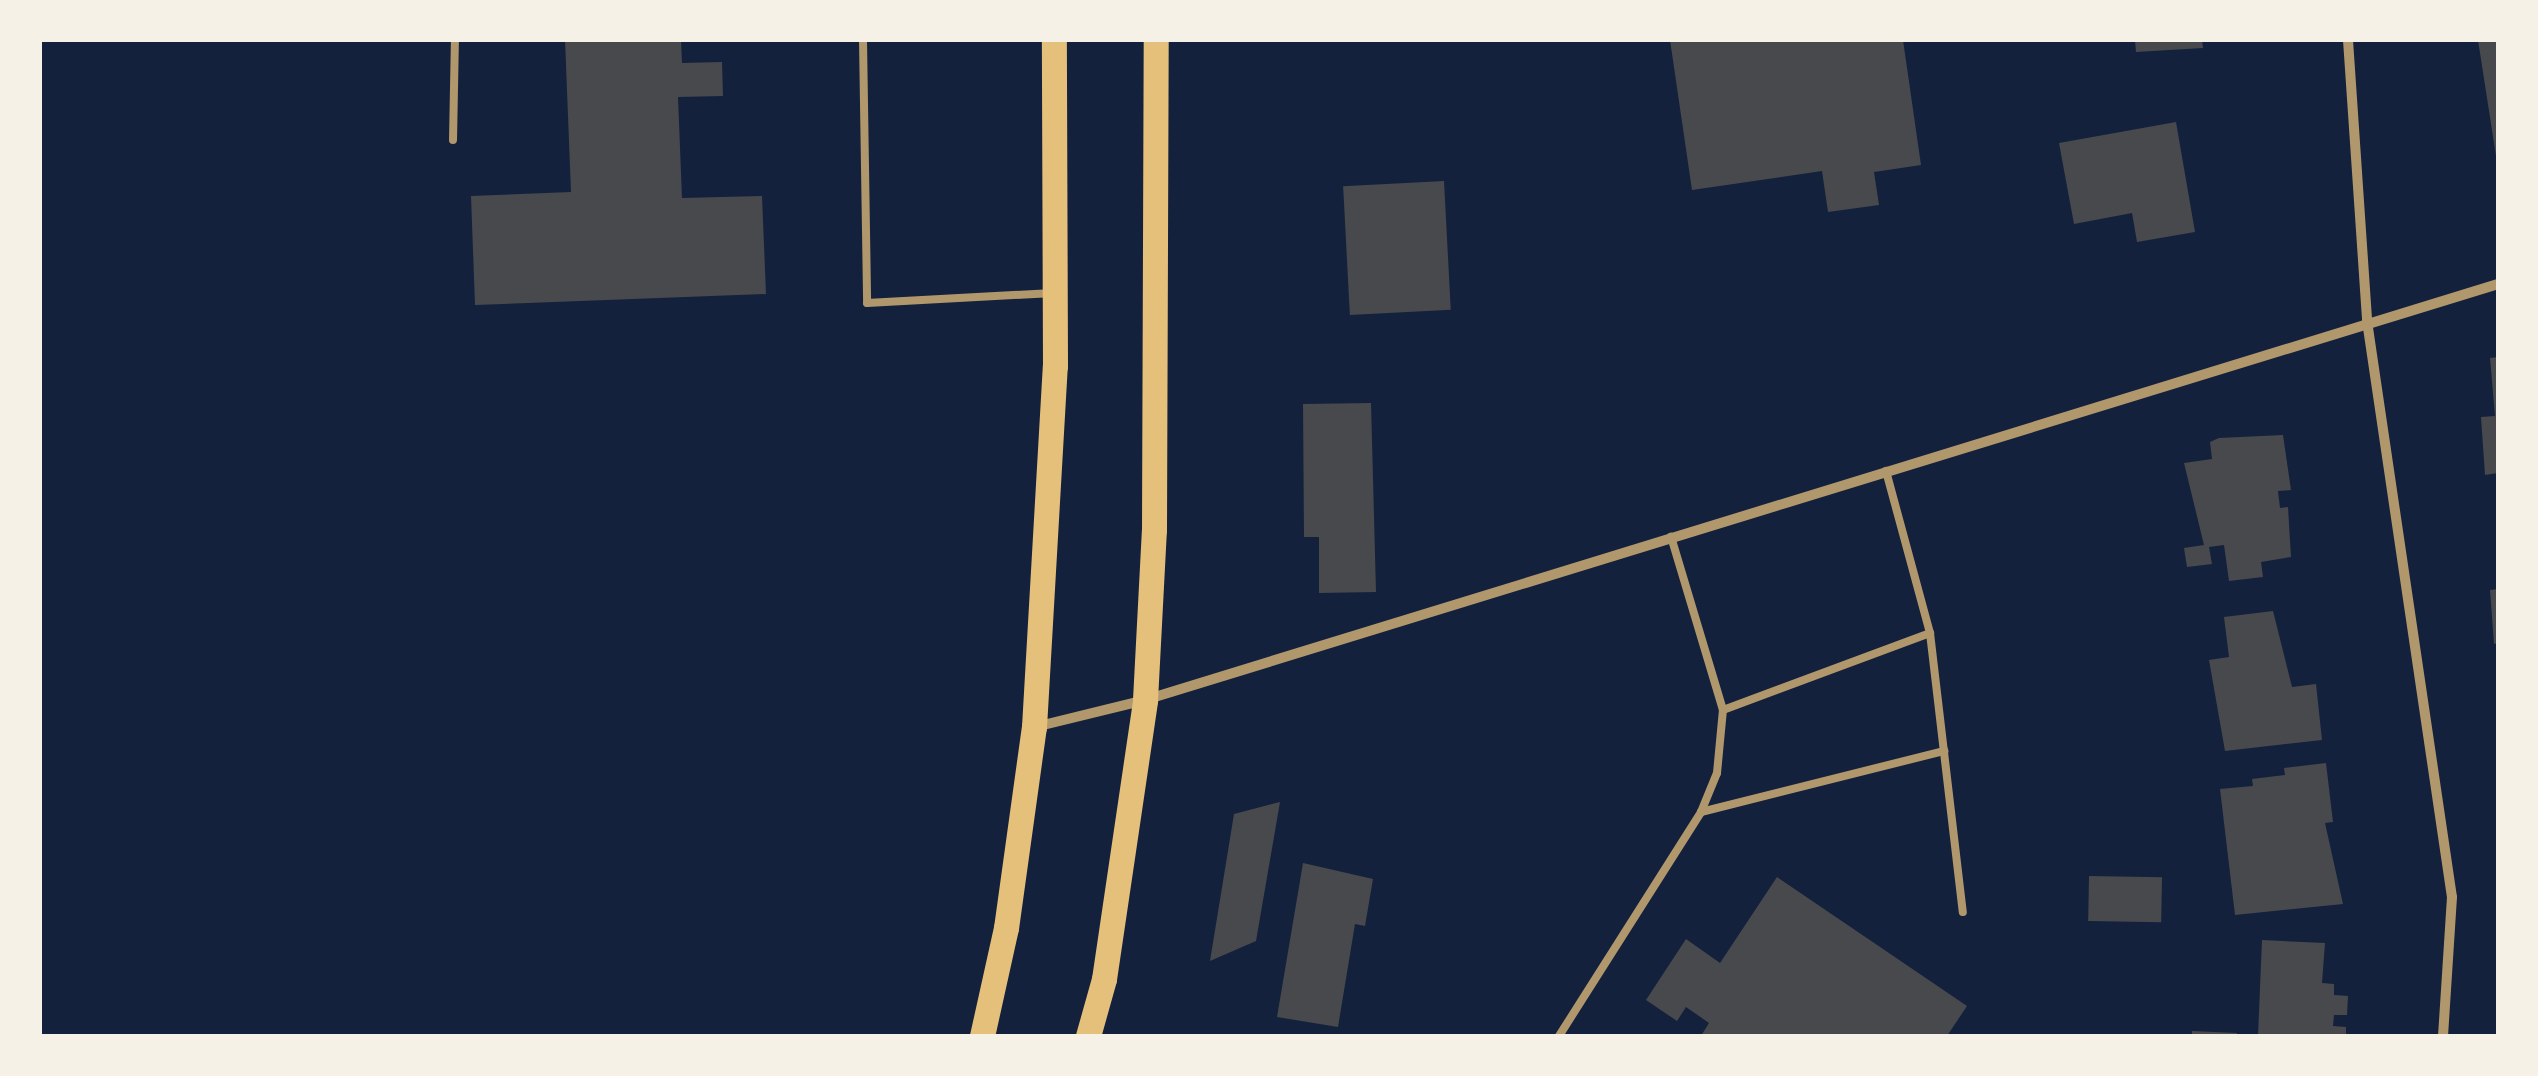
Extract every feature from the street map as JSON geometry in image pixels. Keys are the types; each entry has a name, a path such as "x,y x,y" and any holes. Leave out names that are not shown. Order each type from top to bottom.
{"main road":[{"path":"982,1036 1006,928 1034,727 1057,292 1054,40"},
{"path":"1088,1036 1104,979 1145,700 1154,530 1156,40"}],"street":[{"path":"2348,40 2367,321 2452,897 2442,1036"},
{"path":"1034,727 1145,700 2367,321 2498,284"}],"lane":[{"path":"453,140 455,40"},
{"path":"863,40 867,304 1057,292"},
{"path":"1886,471 1930,633 1963,912"},
{"path":"1559,1036 1701,812 1717,774 1723,710 1671,537"},
{"path":"1723,710 1930,633"},
{"path":"1701,812 1944,751"}],"building":[{"path":"565,40 681,40 682,63 722,62 723,96 678,97 682,198 762,196 766,294 475,305 471,196 571,192"},
{"path":"1670,40 1903,40 1921,165 1874,172 1879,205 1828,212 1822,171 1692,190"},
{"path":"2135,40 2202,40 2203,48 2136,52"},
{"path":"2478,40 2498,40 2498,156 2496,156"},
{"path":"2176,122 2195,232 2137,242 2132,213 2074,224 2059,143"},
{"path":"1444,181 1451,310 1350,315 1343,186"},
{"path":"2498,357 2498,473 2485,475 2481,417 2495,416 2490,358"},
{"path":"1371,403 1376,592 1319,593 1319,537 1304,537 1303,404"},
{"path":"2283,435 2291,490 2278,491 2280,508 2288,507 2291,557 2261,562 2263,577 2229,581 2224,545 2209,547 2212,564 2187,567 2184,548 2204,545 2184,463 2212,459 2210,442 2219,438"},
{"path":"2498,589 2498,643 2494,644 2490,590"},
{"path":"2273,611 2292,687 2316,684 2322,740 2225,751 2209,660 2229,657 2224,617"},
{"path":"2326,763 2333,822 2325,823 2343,904 2235,915 2220,789 2253,786 2252,779 2285,775 2284,768"},
{"path":"1280,802 1256,941 1210,961 1234,814"},
{"path":"1303,863 1373,879 1365,926 1355,924 1338,1027 1277,1017"},
{"path":"2089,876 2162,877 2161,922 2088,921"},
{"path":"1777,877 1967,1006 1947,1036 1701,1036 1709,1023 1686,1007 1677,1021 1646,1000 1686,939 1720,963"},
{"path":"2262,940 2325,943 2322,983 2334,984 2334,995 2348,996 2347,1015 2334,1015 2333,1026 2346,1027 2346,1036 2258,1036"},
{"path":"2192,1031 2237,1033 2192,1036"}]}
